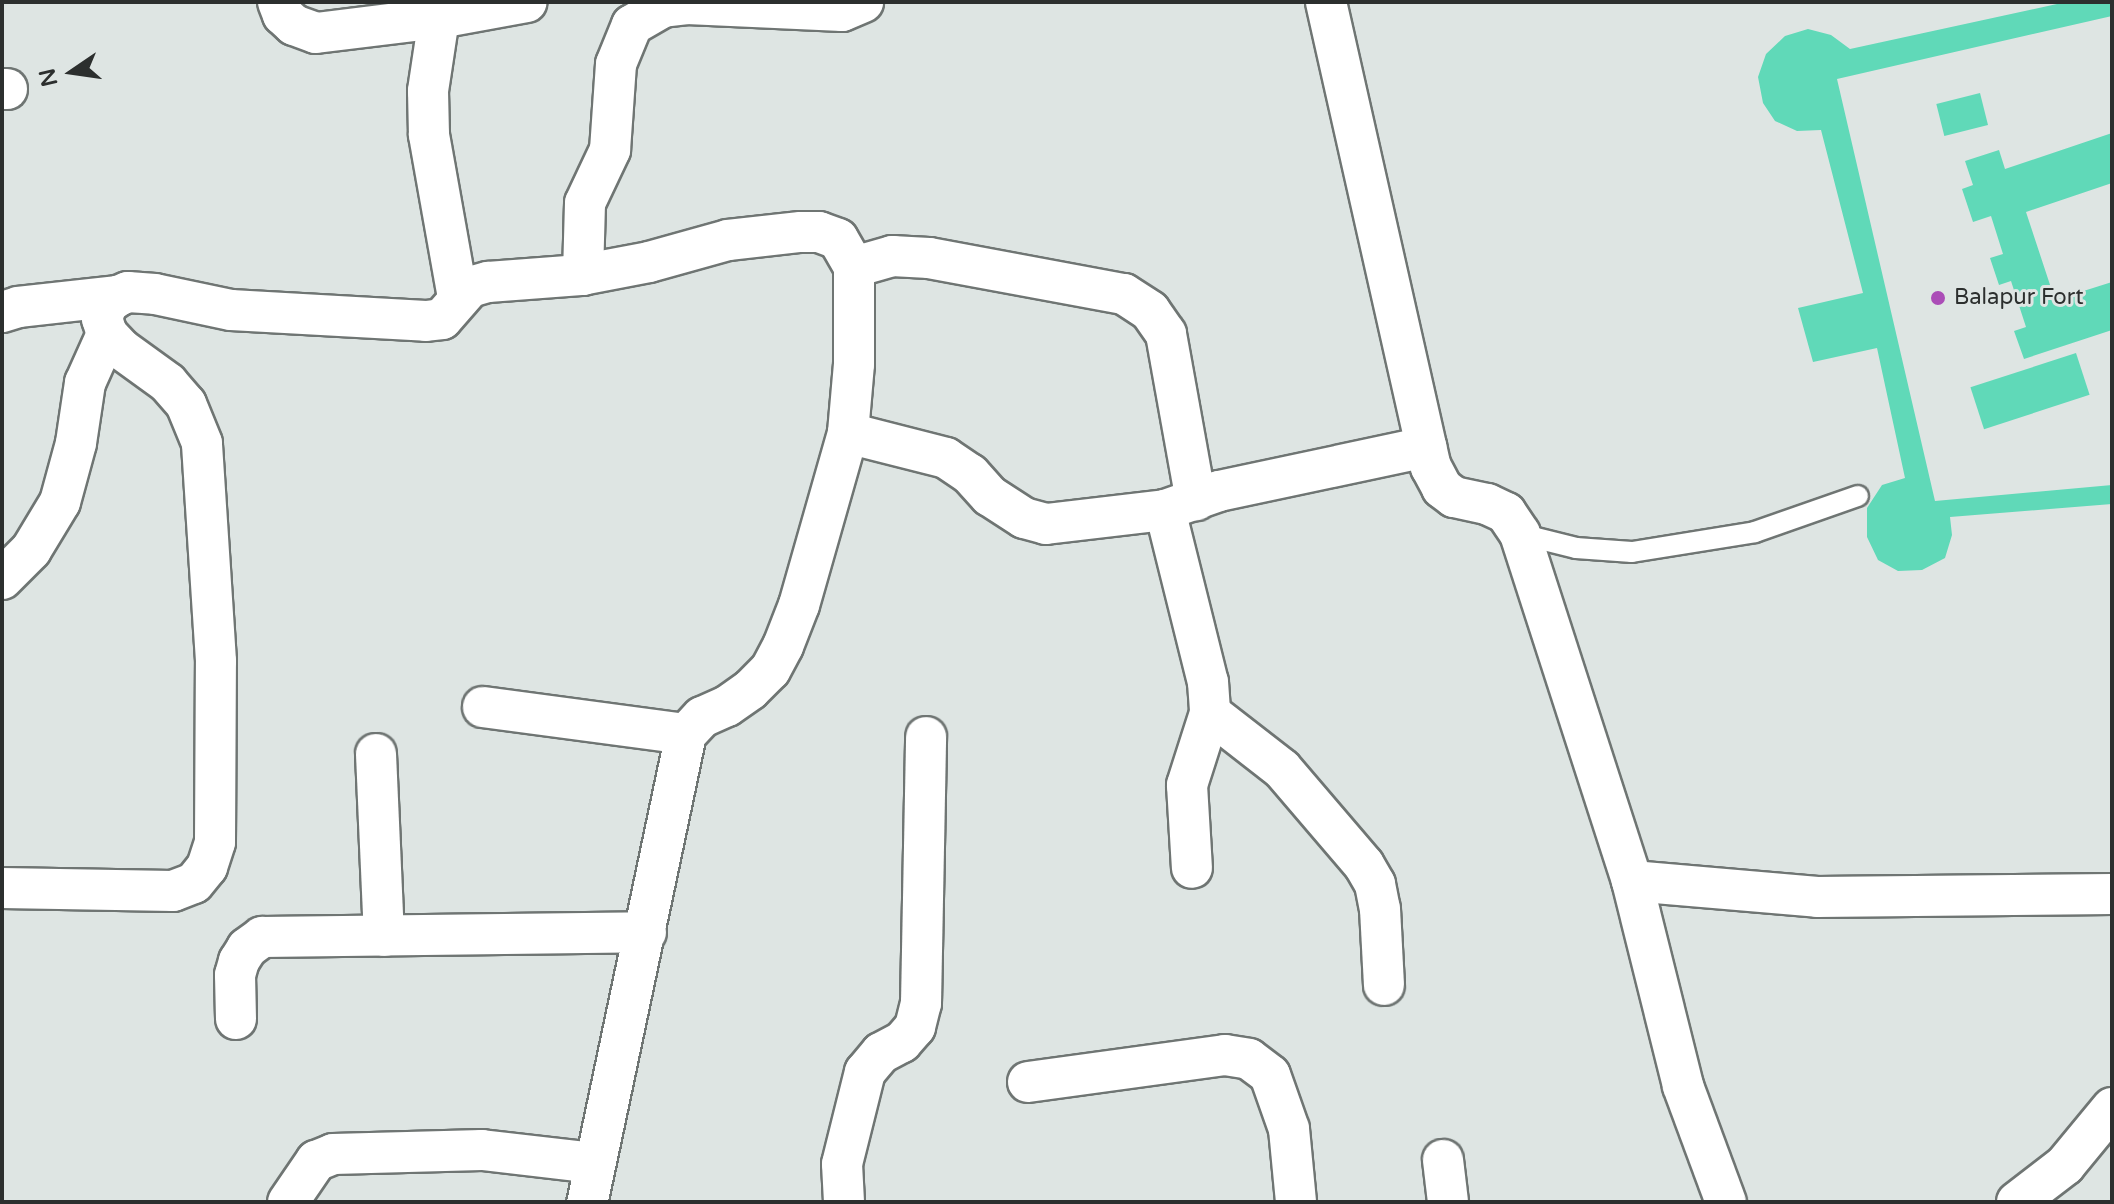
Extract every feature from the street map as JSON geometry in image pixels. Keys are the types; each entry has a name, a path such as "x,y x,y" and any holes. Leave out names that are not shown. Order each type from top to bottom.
{"street":[{"path":"278,2 283,15 294,25 316,33 439,18 527,2"},
{"path":"583,275 585,203 610,150 616,64 632,25 663,7 687,4 842,11 863,2"},
{"path":"1326,2 1431,467 1442,488 1454,497 1487,504 1506,513 1520,534 1632,881 1683,1086 1726,1202"},
{"path":"439,18 428,91 429,135 458,298"},
{"path":"2,888 173,891 194,883 207,867 215,842 216,661 202,443 186,404 168,383 121,349 107,334 102,319 107,304 128,292 155,294 231,310 403,322 442,319 470,287 488,282 583,275 728,240 801,232 819,232 838,239 854,267 854,364 848,433 799,605 783,646 770,670 750,690 727,706 702,717 686,734 587,1202"},
{"path":"854,267 892,256 929,258 1124,294 1150,311 1166,334 1181,505 1210,713 1187,785 1192,868"},
{"path":"2,312 18,307 118,296"},
{"path":"2,579 31,550 60,502 76,443 85,383 107,334"},
{"path":"848,433 946,458 970,474 990,496 1024,518 1046,524 1181,505 1219,491 1426,447"},
{"path":"483,707 686,734"},
{"path":"1210,713 1282,769 1364,865 1375,884 1380,909 1384,985"},
{"path":"844,1202 842,1164 865,1072 881,1053 902,1042 915,1027 921,1003 926,737"},
{"path":"376,754 384,936"},
{"path":"1632,881 1817,897 2112,894"},
{"path":"236,1019 235,975 239,961 247,948 262,937 646,932"},
{"path":"1028,1082 1225,1055 1249,1059 1270,1075 1289,1129 1296,1202"},
{"path":"2017,1202 2065,1165 2112,1108"},
{"path":"288,1202 316,1161 333,1154 482,1150 595,1163"},
{"path":"1443,1160 1448,1202"}],"lane":[{"path":"1520,534 1576,548 1632,552 1755,532 1858,496"}],"building":[{"path":"2066,2 2112,2 2112,16 1837,79 1935,501 2112,485 2112,504 1950,517 1952,535 1945,558 1922,570 1898,571 1878,560 1867,537 1867,508 1882,485 1905,478 1877,348 1813,362 1798,308 1863,293 1821,130 1797,131 1775,121 1763,103 1758,77 1766,54 1785,36 1808,29 1831,35 1850,49"},
{"path":"1980,93 1988,125 1944,136 1936,104"},
{"path":"2112,133 2112,183 2026,212 2055,300 2112,282 2112,330 2024,359 2014,331 2026,327 2011,281 1999,285 1990,258 2003,254 1991,216 1973,222 1962,189 1973,185 1965,161 1999,150 2005,169"},
{"path":"2076,353 2090,395 1984,429 1970,387"}],"place":[{"name":"Balapur Fort","path":"1938,298"}]}
